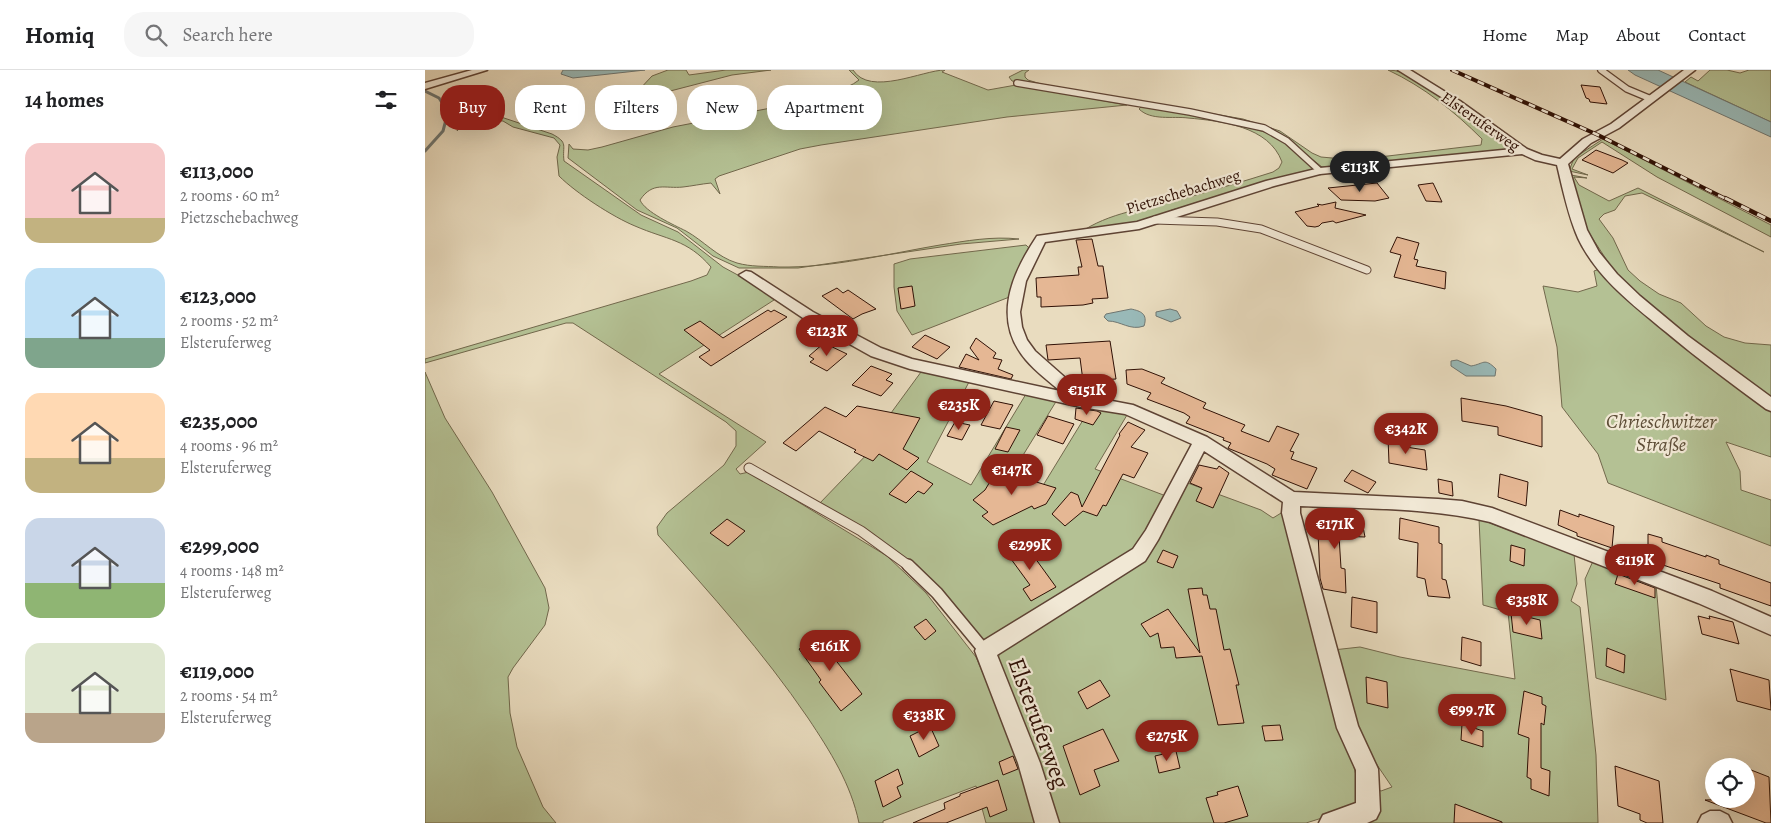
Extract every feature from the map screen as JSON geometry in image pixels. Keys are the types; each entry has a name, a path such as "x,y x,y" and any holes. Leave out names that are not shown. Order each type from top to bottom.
{"street":[{"path":"425,86 482,70"},
{"name":"Elsteruferweg","path":"1403,70 1457,103 1523,151 1539,158 1562,163"},
{"path":"1687,72 1661,94 1651,99 1615,126 1587,141 1562,163 1567,185 1585,239 1605,267 1637,302 1715,365 1771,405"},
{"name":"Pietzschebachweg","path":"1081,401 1029,355 1017,336 1013,319 1013,307 1026,264 1041,239 1139,225 1270,183 1320,171 1523,151"},
{"path":"745,275 808,315 875,352 910,364 1081,401 1128,409 1201,441 1292,499 1439,506 1463,508 1492,515 1705,597 1771,626"},
{"name":"Elsteruferweg","path":"1047,823 1029,763 985,651 1139,555 1201,441"},
{"path":"1292,499 1291,513 1348,728 1367,769 1368,811 1331,823"},
{"path":"1710,823 1720,823"}],"lane":[{"path":"1601,70 1627,89 1651,99"},
{"path":"1017,83 1189,112 1263,128 1287,141 1320,171"},
{"path":"1155,220 1217,222 1261,229 1367,270"},
{"path":"749,468 858,530 897,556 921,576 985,651"}],"green space":[{"path":"668,70 686,70 689,75 726,70 771,70 732,75 687,85 687,87 677,89 677,85 644,85 652,76"},
{"path":"849,70 853,70 861,78 884,82 945,70 942,72 988,90 1016,85 1127,105 1007,117 800,149 719,176 715,179 720,194 711,183 655,188 645,194 640,200 654,214 693,235 717,253 737,263 758,266 814,266 798,268 739,268 713,256 677,228 637,210 568,158 569,144 573,149 588,150 662,130 677,130 677,126 687,124 687,130 757,130 757,111 767,109 767,130 882,130 882,85 852,85 859,80"},
{"path":"1023,70 1029,70 1025,73 1025,77 1028,80 1041,84 1243,119 1280,131 1321,157 1354,160 1481,145 1482,139 1449,109 1414,84 1388,70 1402,73 1435,90 1514,149 1329,168 1322,167 1284,137 1217,116 1012,81 1009,77"},
{"path":"1710,70 1727,70 1740,73 1749,70 1771,70 1771,122 1685,82 1691,77 1698,81"},
{"path":"1141,107 1215,119 1257,129 1284,141 1312,168 1312,171 1172,210 1140,221 1084,230 1096,223 1122,214 1175,201 1273,172 1279,168 1282,162 1276,150 1266,140 1243,128 1201,119 1156,117 1144,113 1139,109"},
{"path":"505,118 515,122 515,128 505,122"},
{"path":"524,130 540,130 557,137 564,145 564,161 641,215 678,232 723,267 758,286 774,300 659,374 766,442 736,469 740,474 749,472 887,556 926,593 976,657 1015,748 1037,823 986,823 976,786 883,821 883,823 859,823 845,781 832,755 808,718 755,647 658,535 657,527 667,513 724,465 736,446 736,431 726,422 573,323 566,323 425,363 425,359 707,275 711,267 685,245 616,217 566,183 559,176 557,157 560,145 554,138"},
{"path":"1603,139 1771,225 1771,237 1657,177 1602,142 1578,158 1572,169 1588,175 1569,171 1574,158"},
{"name":"Chrieschwitzer Straße","path":"1569,176 1587,178 1574,177 1579,185 1609,201 1638,188 1764,252 1642,193 1625,196 1615,210 1604,214 1599,219 1613,238 1628,270 1640,281 1659,294 1681,303 1706,326 1724,337 1745,343 1771,345 1771,457 1726,442 1740,471 1741,490 1771,500 1771,546 1608,483 1598,454 1562,407 1557,347 1543,286 1578,292 1597,286 1594,271 1610,265 1587,230"},
{"path":"999,238 1019,239 961,244 885,255 969,241"},
{"path":"1026,245 1030,249 1012,296 912,335 897,311 894,264 910,259"},
{"path":"885,255 839,263 814,266"},
{"path":"425,372 445,418 492,492 545,588 549,608 545,625 508,677 510,713 517,747 543,807 556,823 425,823"},
{"path":"921,372 969,382 927,462 971,485 1026,394 1057,400 1009,478 1039,492 1091,407 1127,415 1095,469 1166,496 1139,546 991,641 980,640 933,583 881,540 819,504 872,449 891,413"},
{"path":"1185,482 1261,510 1273,518 1286,510 1360,792 1354,808 1306,823 1053,823 998,659 1000,651 1113,581"},
{"path":"1479,519 1574,554 1577,584 1571,601 1580,607 1596,755 1598,823 1362,823 1374,788 1381,791 1392,787 1354,731 1333,650 1360,647 1400,657 1515,679 1508,612 1483,605"},
{"path":"1593,561 1656,584 1666,700 1596,678 1585,579"}],"water":[{"path":"563,70 645,70 573,78 561,74"},
{"path":"1628,70 1658,70 1771,122 1771,137 1635,75"},
{"path":"1131,309 1143,314 1145,319 1144,326 1130,327 1108,321 1104,317 1106,314"},
{"path":"1170,309 1177,311 1181,318 1171,322 1156,316 1156,312"},
{"path":"1457,360 1471,366 1484,362 1489,363 1496,369 1495,376 1466,376 1451,366 1451,361"}],"building":[{"path":"1581,85 1600,87 1607,104 1590,102 1586,98"},
{"path":"1596,150 1628,163 1613,173 1582,160"},
{"path":"1377,183 1389,198 1375,201 1341,200 1328,188"},
{"path":"1433,183 1442,202 1426,201 1418,185"},
{"path":"1336,202 1335,208 1366,215 1336,223 1333,221 1322,223 1315,227 1307,226 1295,212 1319,206 1317,204 1322,205"},
{"path":"1397,237 1419,243 1414,259 1418,260 1416,266 1446,272 1445,289 1394,277 1401,255 1390,252"},
{"path":"1092,239 1098,266 1103,266 1108,298 1092,299 1093,303 1083,305 1041,307 1041,297 1037,297 1036,278 1079,275 1078,267 1082,267 1076,240"},
{"path":"912,286 915,306 901,309 898,288"},
{"path":"837,288 843,293 848,290 876,309 853,319 822,296"},
{"path":"768,310 771,312 774,310 787,317 711,366 699,357 710,350 684,330 700,321 723,338"},
{"path":"925,335 950,347 937,359 912,347"},
{"path":"976,338 996,353 993,358 1002,360 998,369 1013,375 1011,379 959,367 966,354 979,360 970,348"},
{"path":"1110,341 1116,379 1083,381 1080,358 1048,360 1046,345"},
{"path":"824,343 847,354 827,371 810,362 814,359 809,356"},
{"path":"871,366 892,374 886,380 893,383 881,396 852,385"},
{"path":"1142,369 1165,378 1161,383 1206,403 1203,408 1245,425 1241,431 1269,442 1277,426 1299,434 1290,451 1294,452 1291,459 1317,468 1307,489 1272,475 1275,469 1267,464 1228,448 1231,443 1223,440 1224,438 1186,423 1190,417 1184,413 1147,399 1151,393 1127,384 1126,370"},
{"path":"1461,398 1506,406 1542,416 1542,447 1498,435 1498,427 1462,421"},
{"path":"994,401 1013,405 1000,429 981,425"},
{"path":"857,406 920,418 903,449 919,458 907,470 879,454 873,461 819,431 796,451 783,443 825,407 846,417"},
{"path":"1076,408 1101,413 1093,425 1075,419"},
{"path":"1048,416 1074,424 1063,444 1037,435"},
{"path":"955,422 970,425 962,440 947,436"},
{"path":"1128,422 1145,430 1131,447 1148,453 1134,478 1123,474 1106,506 1103,505 1097,516 1083,511 1065,526 1052,514 1071,492 1078,495 1082,507 1119,434"},
{"path":"1006,427 1020,430 1008,452 995,449"},
{"path":"1388,438 1405,441 1406,447 1425,450 1427,470 1389,463"},
{"path":"1199,465 1217,469 1219,466 1229,473 1213,508 1196,501 1202,488 1190,483"},
{"path":"997,470 1056,488 1046,504 1034,509 1032,506 993,525 982,516 988,512 973,500 985,490"},
{"path":"1352,470 1376,482 1368,493 1344,481"},
{"path":"911,471 933,484 924,494 918,491 906,503 889,494"},
{"path":"1500,474 1528,482 1526,506 1498,497"},
{"path":"1438,479 1452,482 1453,496 1439,493"},
{"path":"1560,510 1579,517 1579,514 1614,526 1612,548 1577,536 1577,533 1558,525"},
{"path":"1324,511 1341,512 1343,521 1362,522 1365,537 1339,536 1341,568 1345,569 1346,593 1323,589 1320,578 1318,532 1327,533"},
{"path":"1400,518 1439,527 1439,543 1442,544 1442,579 1446,580 1450,598 1428,596 1425,579 1417,577 1418,543 1399,539"},
{"path":"727,519 745,531 728,546 710,533"},
{"path":"1648,534 1662,538 1662,542 1706,557 1706,555 1719,560 1719,564 1771,583 1771,606 1720,588 1720,584 1657,563 1658,554 1648,551"},
{"path":"1015,541 1025,552 1028,550 1056,587 1031,601 1023,589 1030,585 1003,548"},
{"path":"1511,545 1525,549 1524,566 1510,561"},
{"path":"1163,550 1178,556 1173,568 1157,562"},
{"path":"1618,574 1655,588 1655,598 1615,584"},
{"path":"1202,588 1203,595 1207,595 1210,609 1216,609 1224,650 1230,649 1239,685 1236,685 1244,723 1218,725 1202,656 1176,658 1174,647 1161,648 1158,633 1150,637 1141,624 1168,609 1200,653 1188,589"},
{"path":"1352,597 1377,602 1377,633 1351,627"},
{"path":"1511,613 1540,620 1542,639 1513,632"},
{"path":"1698,616 1710,619 1709,616 1733,622 1739,644 1702,634"},
{"path":"926,619 936,631 925,640 914,627"},
{"path":"824,632 833,645 827,649 862,694 841,711 819,682 821,680 799,649"},
{"path":"1462,637 1481,642 1481,666 1461,660"},
{"path":"1607,648 1625,655 1624,673 1606,666"},
{"path":"1730,669 1769,680 1771,710 1737,701"},
{"path":"1366,677 1387,682 1388,708 1367,703"},
{"path":"1100,680 1110,696 1087,709 1078,692"},
{"path":"1524,691 1542,697 1542,704 1546,706 1544,725 1541,723 1541,768 1550,771 1549,796 1531,789 1531,779 1527,777 1529,738 1518,734"},
{"path":"1462,724 1483,731 1483,747 1461,740"},
{"path":"1280,725 1283,740 1265,741 1262,726"},
{"path":"930,726 939,746 919,757 910,736"},
{"path":"1103,729 1119,761 1094,770 1100,786 1080,795 1063,746"},
{"path":"1176,751 1180,768 1159,773 1155,756"},
{"path":"1013,756 1018,769 1003,775 999,762"},
{"path":"1615,766 1659,781 1663,823 1647,823 1640,820 1640,814 1618,806"},
{"path":"898,769 903,784 897,787 901,797 883,807 875,781"},
{"path":"1755,772 1769,777 1771,823 1766,823 1726,808 1755,808"},
{"path":"998,780 1007,810 990,817 987,807 946,823 913,823 945,809 944,803 960,796 960,794"},
{"path":"1238,786 1248,816 1224,823 1214,823 1206,798 1218,795 1217,792"},
{"path":"1455,804 1502,822 1502,823 1454,823"}],"waterway":[{"path":"425,91 439,98 448,112 443,131 425,151"}],"railway":[{"path":"1452,70 1598,135 1728,200"},
{"path":"1725,198 1771,221"}]}
